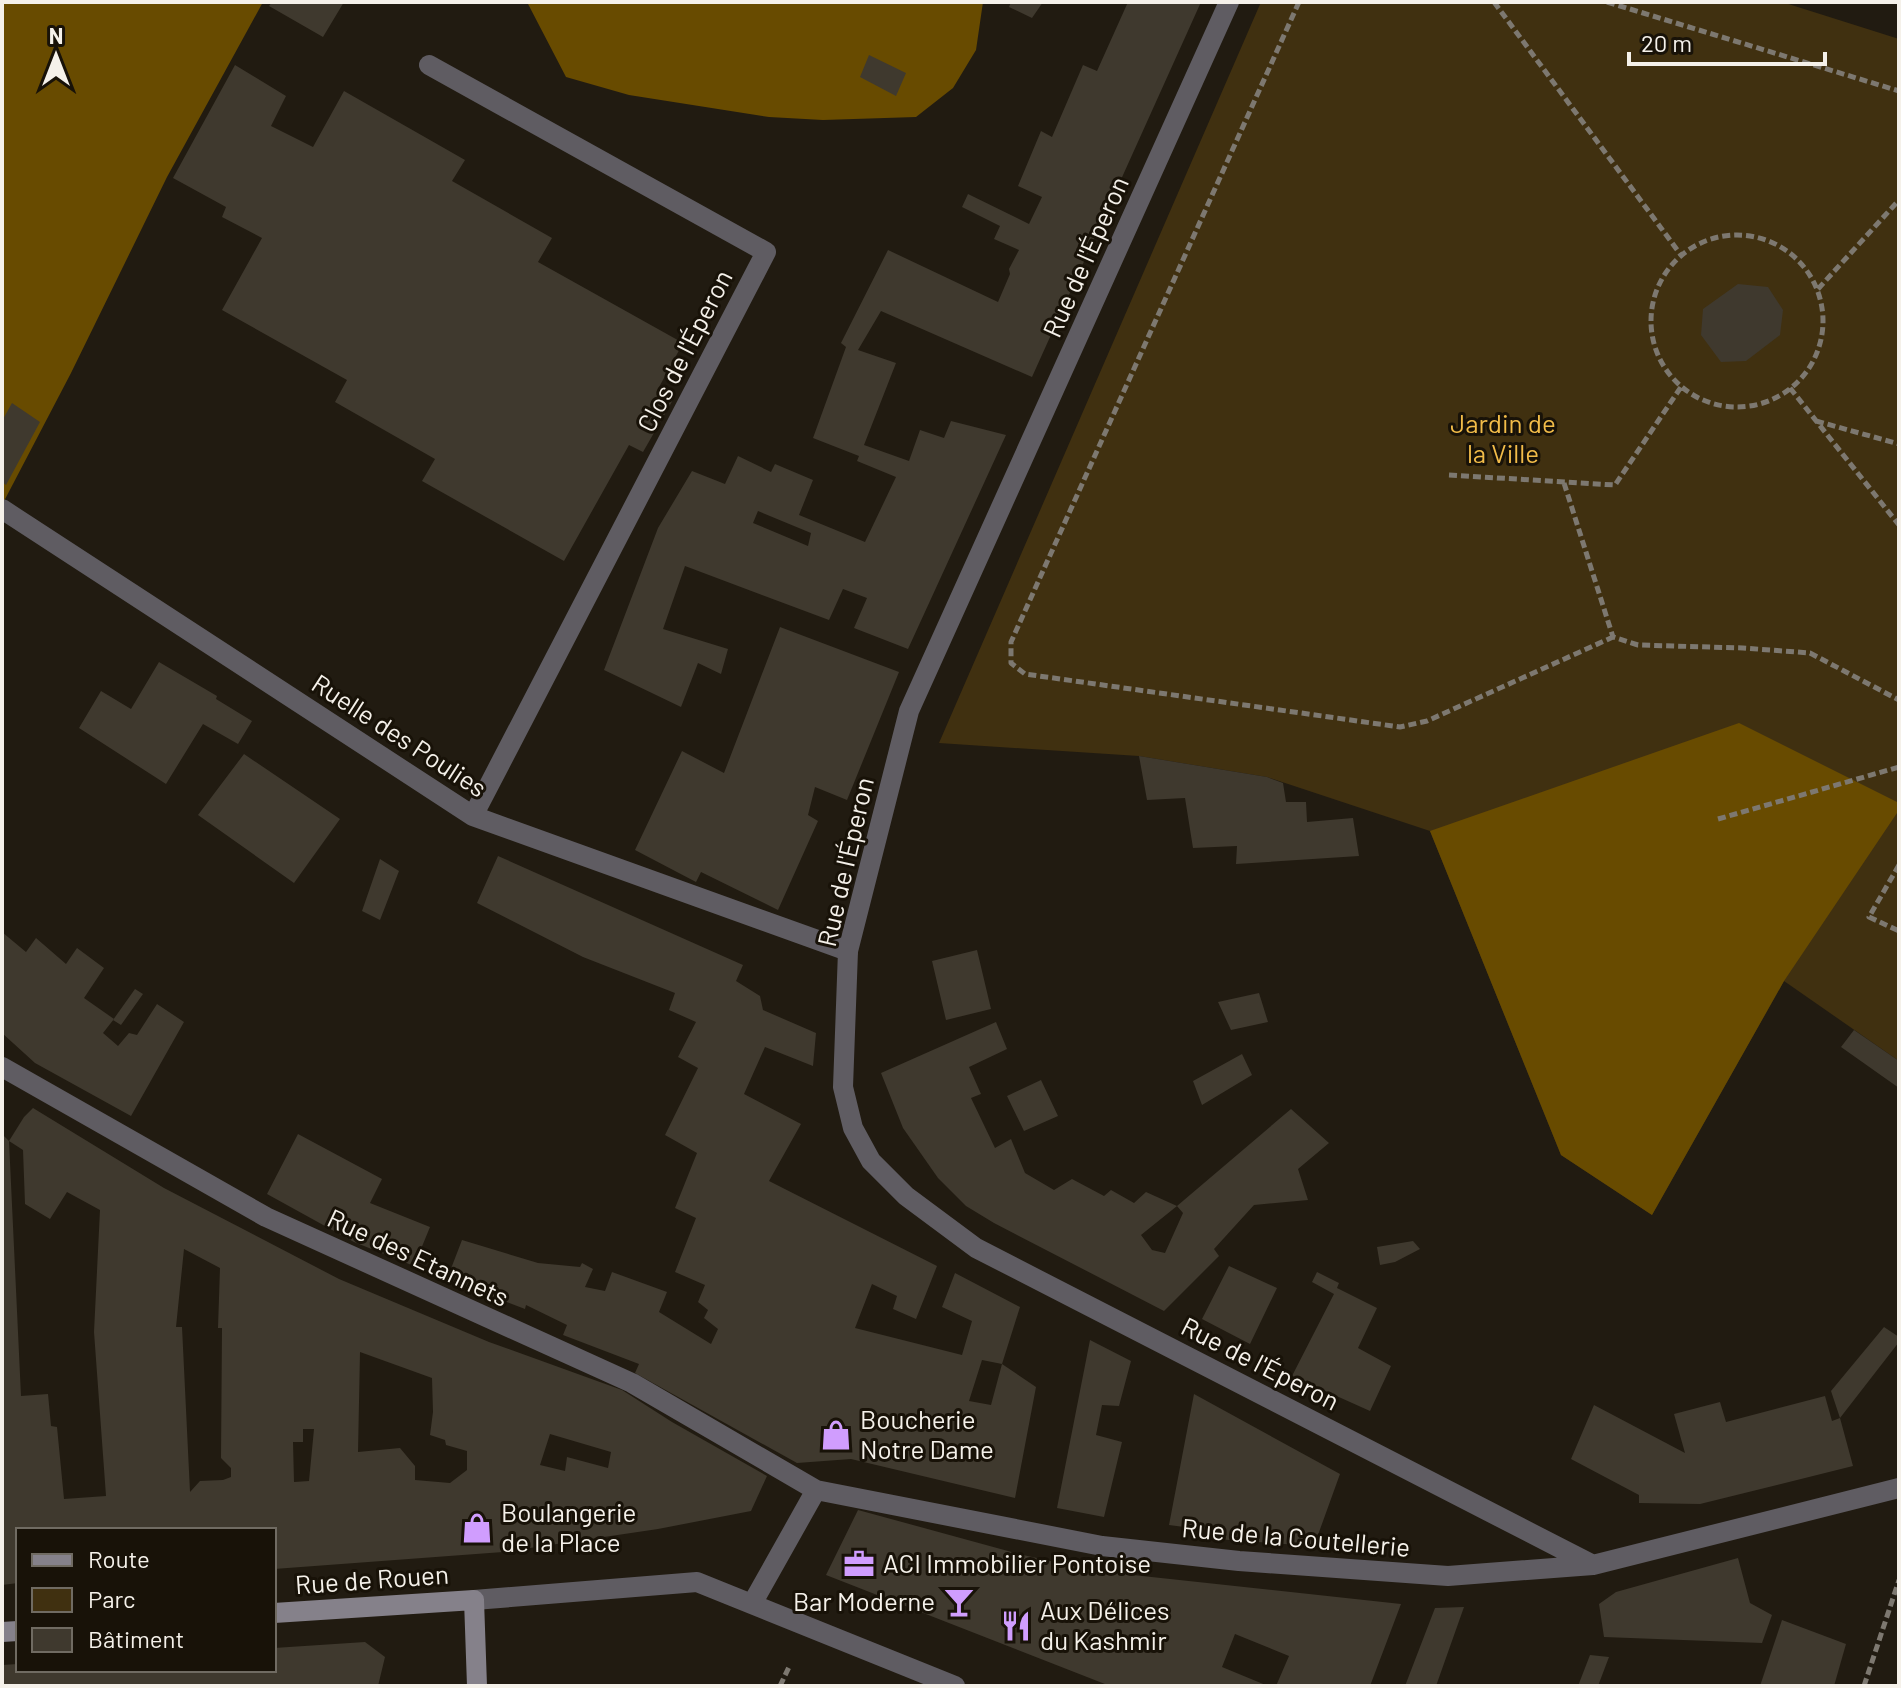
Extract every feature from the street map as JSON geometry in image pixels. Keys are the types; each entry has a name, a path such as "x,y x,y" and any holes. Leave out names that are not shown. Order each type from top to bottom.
{"street":[{"name":"Rue de l'Éperon","path":"1229,2 909,711 848,951 843,1087 853,1128 871,1161 906,1196 976,1248 1593,1565"},
{"name":"Clos de l'Éperon","path":"429,65 766,252 473,816"},
{"name":"Ruelle des Poulies","path":"2,509 473,816 848,951"},
{"name":"Rue des Etannets","path":"2,1067 266,1217 632,1383 816,1490"},
{"name":"Rue de la Coutellerie","path":"816,1490 1102,1546 1239,1561 1448,1576 1593,1565 1899,1488"},
{"path":"752,1604 816,1490"},
{"path":"477,1686 474,1600 697,1582 955,1686"},
{"name":"Rue de Rouen","path":"276,1613 474,1600"}],"path":[{"path":"1299,2 1011,642 1011,663 1025,674 1400,727 1427,721 1613,637 1638,645 1810,653 1899,700"},
{"path":"1494,2 1681,255"},
{"path":"1607,2 1899,91"},
{"path":"1818,289 1899,200"},
{"path":"1731,235 1759,237 1784,248 1804,266 1818,289 1824,315 1821,342 1805,376 1763,404 1736,408 1707,402 1681,387 1662,364 1652,336 1652,306 1662,278 1681,255 1704,241 1731,235"},
{"path":"1449,475 1615,485 1681,387"},
{"path":"1790,388 1899,525"},
{"path":"1816,421 1899,444"},
{"path":"1564,483 1613,637"},
{"path":"1718,819 1899,767"},
{"path":"1899,865 1897,874 1869,917 1899,931"},
{"path":"1864,1686 1899,1580"}],"green space":[{"name":"Jardin de la Ville","path":"1261,2 1782,2 1899,39 1899,1061 1784,981 1652,1215 1561,1155 1430,831 1267,777 1139,756 939,743"}],"shaded area":[{"path":"2,2 263,2 167,177 2,505"},
{"path":"527,2 983,2 976,50 953,88 916,117 823,120 769,117 629,95 566,77"},
{"path":"1739,723 1899,803 1899,810 1784,981 1652,1215 1561,1155 1430,831"}],"building":[{"path":"272,2 344,2 323,37 269,6"},
{"path":"1011,2 1043,2 1032,18 1009,7"},
{"path":"1128,2 1201,2 1032,377 881,311 858,350 896,363 864,445 909,461 920,430 944,438 951,421 1006,435 908,649 854,628 867,598 843,589 829,620 685,566 663,629 728,649 721,674 698,663 681,707 604,670 658,528 692,471 725,484 738,456 771,472 775,464 813,480 799,515 865,542 896,477 857,461 859,456 813,438 846,347 841,343 888,250 998,302 1019,250 994,239 1000,226 962,207 968,194 1029,224 1042,197 1018,186 1041,131 1052,137 1083,65 1097,71","holes":["758,511 811,533 808,546 753,523"]},
{"path":"869,55 906,73 896,96 860,77"},
{"path":"235,65 286,96 271,126 313,147 344,91 465,160 452,181 552,238 538,262 683,343 658,389 674,398 643,452 629,445 564,561 422,481 435,459 335,402 347,380 222,310 262,238 222,217 226,207 173,178"},
{"path":"1738,284 1768,287 1783,310 1780,335 1746,361 1721,362 1701,335 1703,309"},
{"path":"12,403 40,422 6,485 2,482 2,421"},
{"path":"780,627 899,672 847,800 815,787 808,815 818,821 778,910 701,872 696,882 635,850 682,751 724,773"},
{"path":"159,662 252,721 238,744 203,724 166,784 79,728 101,691 131,709"},
{"path":"244,754 340,819 294,883 198,815"},
{"path":"1139,756 1267,777 1283,783 1286,802 1306,802 1307,822 1353,818 1359,856 1236,864 1237,846 1193,848 1185,798 1147,800"},
{"path":"498,856 743,965 736,981 760,996 763,1010 816,1033 813,1066 765,1047 744,1094 801,1124 769,1181 937,1266 916,1319 893,1309 897,1296 872,1284 855,1328 962,1355 972,1321 942,1307 955,1273 1020,1307 1002,1364 1036,1387 1015,1498 851,1459 797,1463 635,1373 639,1364 563,1335 567,1325 526,1305 525,1309 447,1279 462,1240 538,1263 580,1267 582,1263 593,1269 585,1287 605,1291 612,1272 667,1292 659,1312 711,1344 718,1329 704,1318 708,1310 698,1302 705,1285 675,1272 696,1218 675,1208 697,1153 665,1135 698,1068 678,1057 696,1022 669,1010 675,993 583,957 477,903","holes":["982,1360 1002,1364 991,1405 969,1401"]},
{"path":"380,859 399,871 380,920 362,911"},
{"path":"2,932 26,952 36,938 66,964 77,948 104,968 84,998 114,1019 103,1033 118,1046 129,1033 137,1035 157,1004 184,1022 131,1116 35,1063 2,1033"},
{"path":"977,950 991,1009 946,1020 932,961"},
{"path":"135,989 143,994 121,1025 113,1020"},
{"path":"1259,993 1268,1022 1231,1030 1218,1002"},
{"path":"996,1022 1007,1049 969,1067 981,1094 971,1098 995,1148 1011,1139 1025,1173 1054,1190 1072,1179 1104,1196 1111,1190 1134,1203 1146,1192 1177,1206 1291,1109 1329,1143 1298,1169 1308,1200 1254,1205 1214,1249 1219,1256 1164,1311 966,1206 938,1178 903,1128 881,1073","holes":["1177,1206 1183,1213 1165,1253 1152,1250 1141,1235"]},
{"path":"1854,1030 1899,1061 1899,1088 1841,1047"},
{"path":"1242,1054 1252,1075 1202,1105 1193,1081"},
{"path":"1041,1080 1058,1116 1024,1131 1007,1096"},
{"path":"33,1108 164,1188 339,1279 489,1342 622,1390 767,1476 751,1511 658,1529 503,1552 276,1569 276,1528 16,1528 16,1583 2,1585 2,1134 9,1141","holes":["9,1141 23,1150 25,1204 50,1219 67,1192 100,1210 94,1332 106,1496 64,1499 57,1427 51,1426 48,1394 21,1396","184,1249 220,1268 221,1458 231,1468 231,1477 200,1481 190,1492 182,1327 176,1327","360,1352 432,1378 430,1435 445,1440 446,1445 467,1451 467,1470 450,1483 415,1480 415,1466 400,1448 358,1452","303,1429 314,1429 309,1481 294,1482 293,1442 303,1442","550,1434 611,1452 608,1468 567,1457 565,1471 540,1465"]},
{"path":"298,1134 382,1179 370,1203 430,1227 414,1266 354,1242 267,1194"},
{"path":"1413,1241 1420,1249 1395,1262 1380,1265 1377,1247"},
{"path":"1229,1266 1277,1288 1250,1344 1202,1319"},
{"path":"1317,1272 1339,1283 1337,1288 1377,1308 1358,1348 1391,1366 1370,1411 1292,1376 1334,1294 1312,1282"},
{"path":"1884,1327 1899,1337 1899,1342 1840,1418 1831,1391"},
{"path":"1090,1340 1131,1361 1119,1406 1102,1405 1096,1435 1122,1442 1104,1517 1057,1508"},
{"path":"1194,1394 1340,1474 1314,1546 1215,1539 1215,1531 1169,1525"},
{"path":"1825,1396 1832,1421 1840,1418 1853,1466 1700,1504 1639,1503 1639,1495 1571,1459 1594,1405 1685,1453 1674,1414 1720,1402 1726,1422"},
{"path":"858,1510 1023,1555 1096,1571 1401,1604 1370,1686 1276,1686 1289,1656 1235,1634 1222,1667 1268,1686 1110,1686 826,1575"},
{"path":"1738,1558 1750,1603 1772,1615 1762,1643 1604,1637 1599,1604 1616,1592"},
{"path":"1464,1607 1436,1686 1405,1686 1435,1608"},
{"path":"1782,1620 1846,1644 1834,1686 1760,1686"},
{"path":"365,1642 385,1657 378,1686 2,1686 2,1665 16,1664 16,1672 276,1672 276,1648"},
{"path":"1590,1655 1609,1657 1598,1686 1578,1686"}],"place":[{"name":"Boucherie Notre Dame","path":"836,1435"},
{"name":"Boulangerie de la Place","path":"477,1528"},
{"name":"ACI Immobilier Pontoise","path":"859,1564"},
{"name":"Bar Moderne","path":"959,1602"},
{"name":"Aux Délices du Kashmir","path":"1016,1626"}]}
